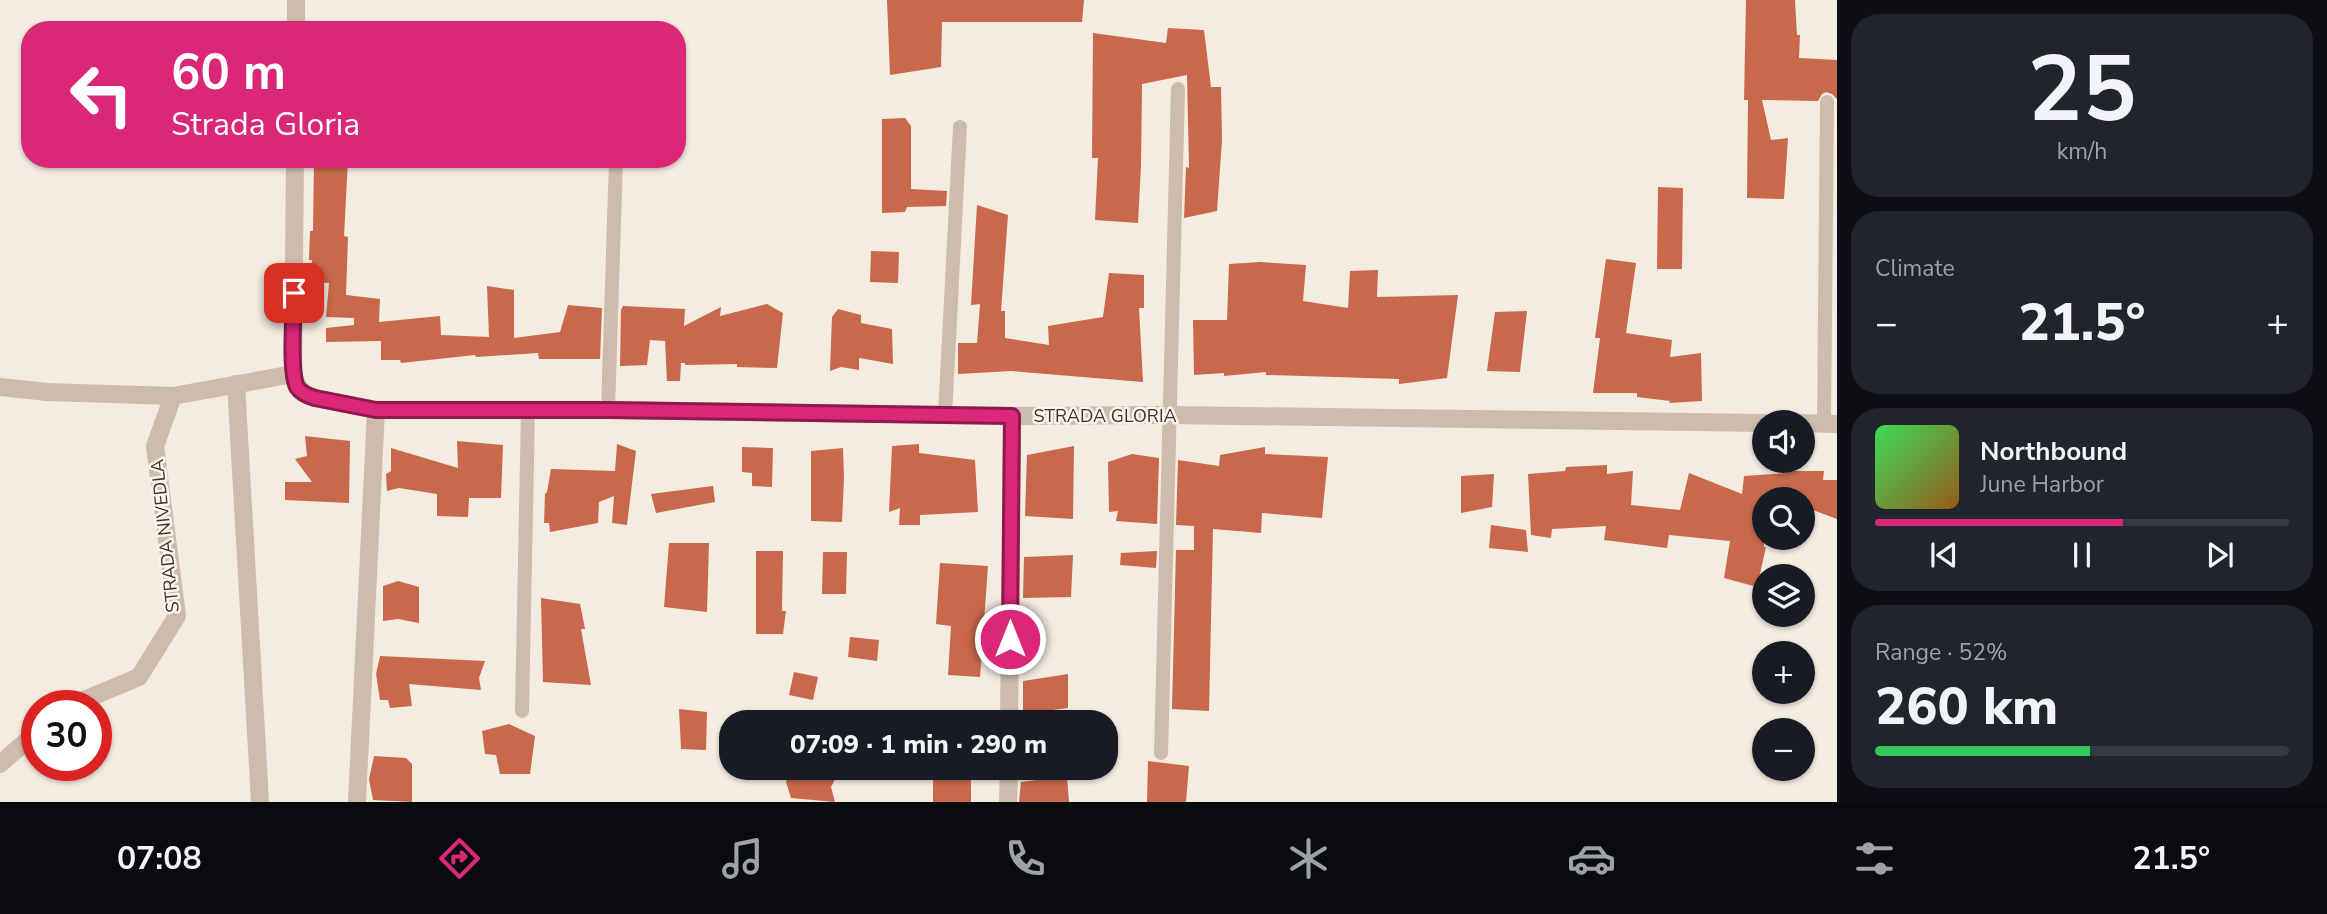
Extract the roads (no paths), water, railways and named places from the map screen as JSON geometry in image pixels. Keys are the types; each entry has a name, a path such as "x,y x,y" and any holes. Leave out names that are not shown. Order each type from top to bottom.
{"street":[{"path":"296,0 296,21"},
{"path":"0,387 47,392 173,396 293,374 295,168"},
{"name":"STRADA GLORIA","path":"293,374 297,387 306,396 376,410 1169,415 1752,423"},
{"path":"236,384 260,802"},
{"name":"STRADA NIVEDLA","path":"108,690 139,677 177,616 155,446 173,396"},
{"path":"357,802 376,410"},
{"path":"1009,710 1012,416"},
{"path":"0,764 21,746"},
{"path":"1008,802 1009,780"}],"lane":[{"path":"1161,753 1178,89"},
{"path":"1827,102 1830,424"},
{"path":"945,415 960,127"},
{"path":"608,410 616,168"},
{"path":"522,711 528,410"}]}
